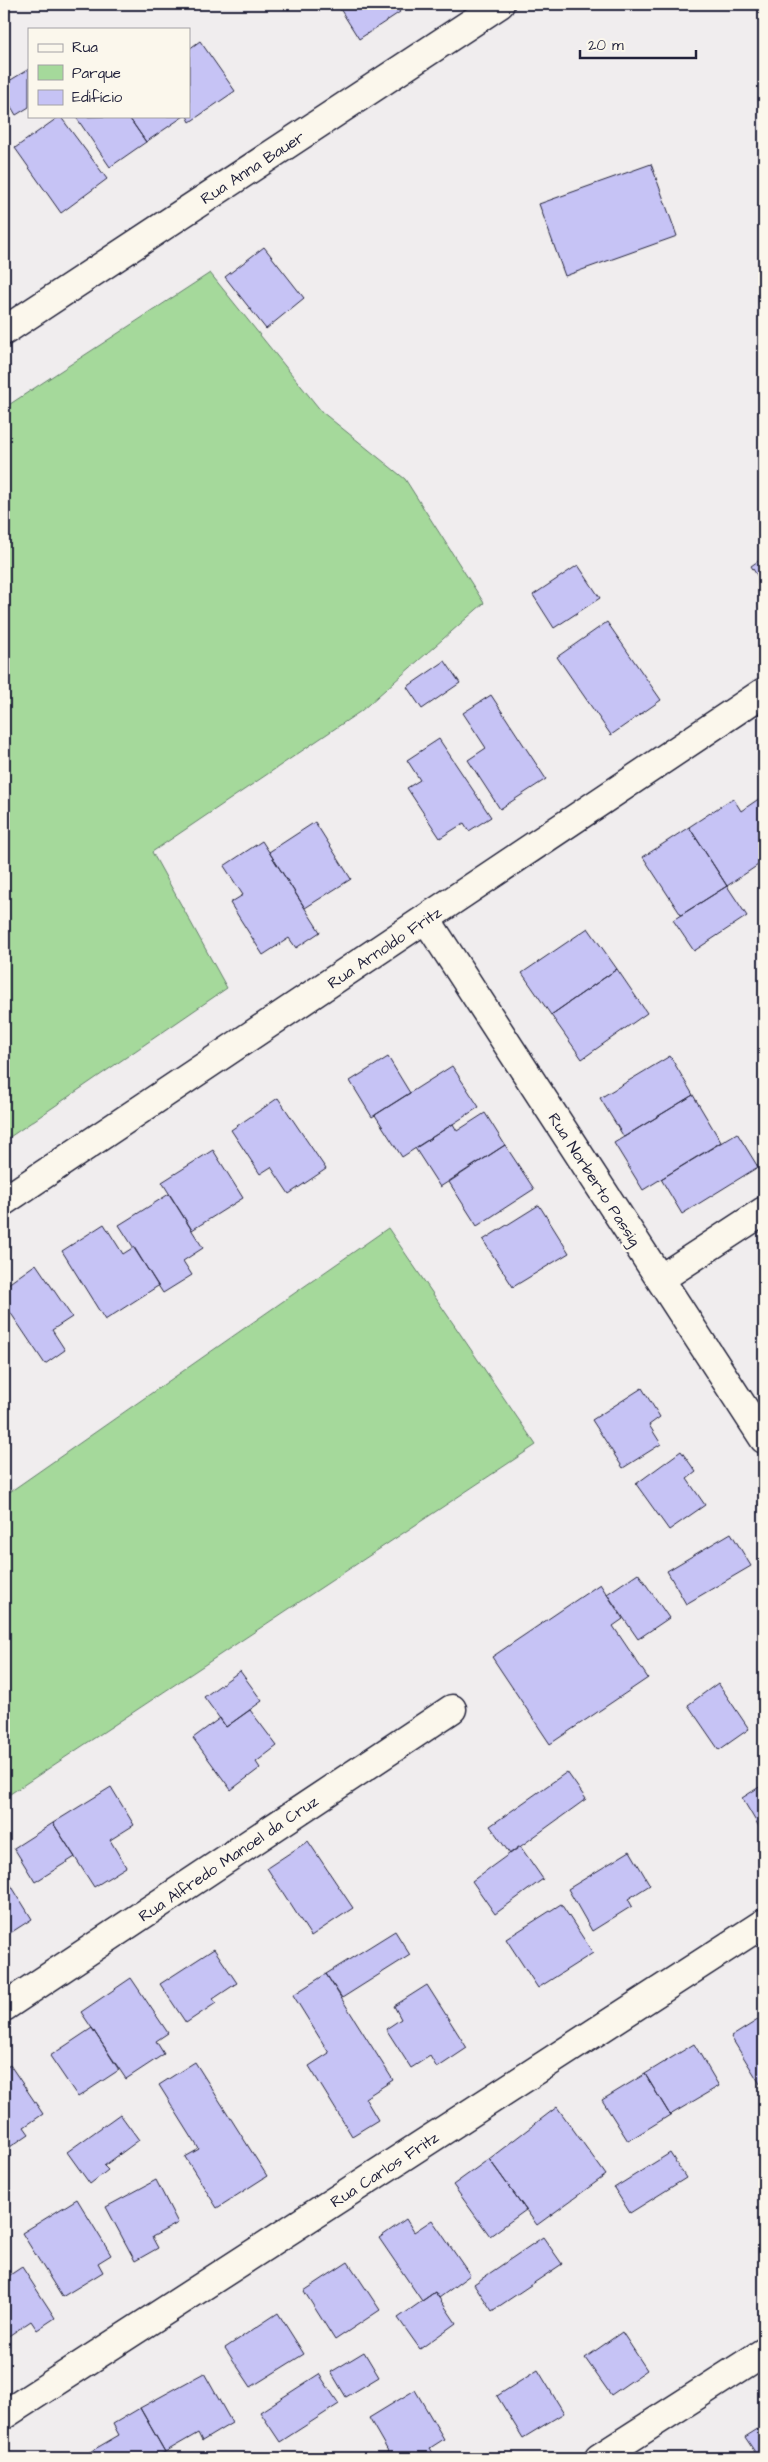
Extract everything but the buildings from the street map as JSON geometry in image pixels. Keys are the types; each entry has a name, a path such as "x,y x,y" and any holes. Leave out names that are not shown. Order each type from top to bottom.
{"street":[{"name":"Rua Anna Bauer","path":"4,331 500,4"},
{"name":"Rua Arnoldo Fritz","path":"4,1201 764,692"},
{"name":"Rua Norberto Passig","path":"426,919 764,1440"},
{"path":"660,1279 764,1210"},
{"name":"Rua Alfredo Manoel da Cruz","path":"4,2007 452,1709"},
{"name":"Rua Carlos Fritz","path":"4,2415 764,1923"},
{"path":"599,2458 764,2352"}],"green space":[{"path":"210,273 322,412 405,479 484,603 361,711 152,852 227,988 4,1141 4,408"},
{"path":"388,1228 536,1445 4,1798 4,1496"}]}
